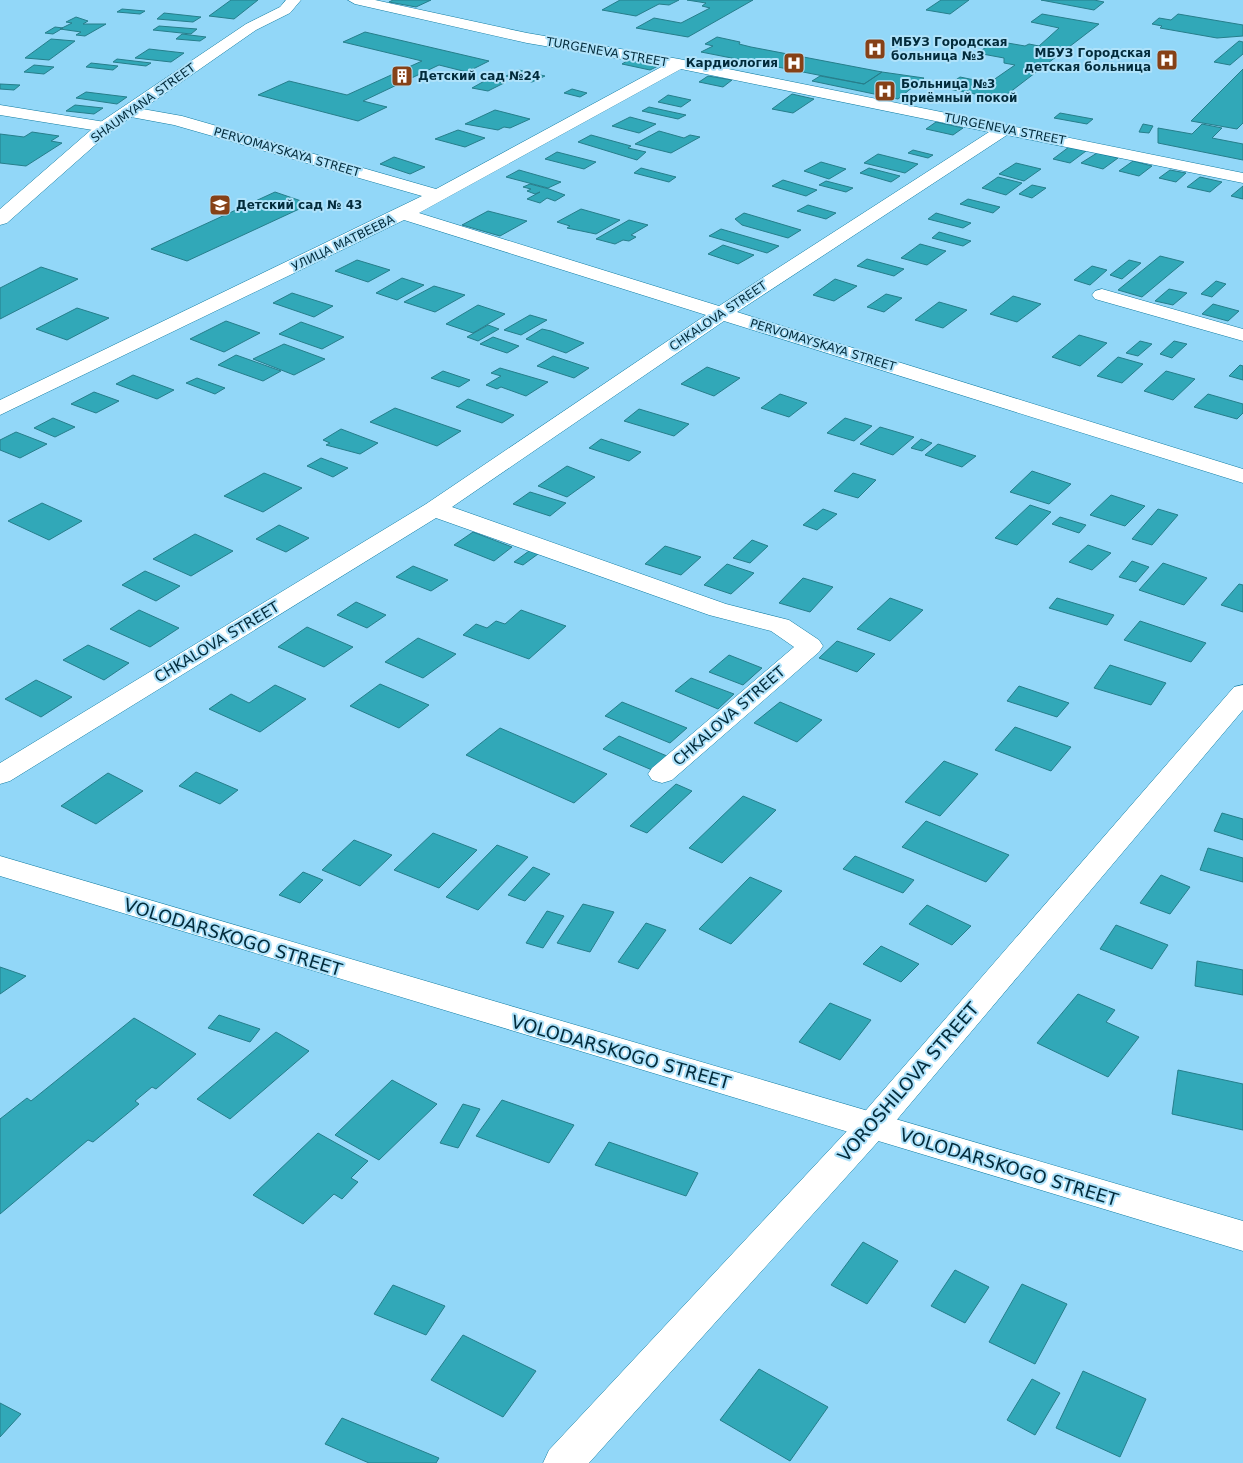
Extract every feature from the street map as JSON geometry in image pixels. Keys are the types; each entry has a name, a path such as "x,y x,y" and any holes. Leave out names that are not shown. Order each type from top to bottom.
{"street":[{"name":"SHAUMYANA STREET","path":"0,219 105,127 251,27 285,10 294,0"},
{"name":"TURGENEVA STREET","path":"355,0 528,38 679,64 1243,178"},
{"name":"УЛИЦА МАТВЕЕВА","path":"0,408 403,214 679,64"},
{"path":"0,110 105,127"},
{"name":"PERVOMAYSKAYA STREET","path":"137,113 176,120 437,195"},
{"name":"CHKALOVA STREET","path":"0,775 434,509 722,313 1005,129"},
{"name":"PERVOMAYSKAYA STREET","path":"403,214 1243,476"},
{"path":"1102,295 1243,335"},
{"name":"CHKALOVA STREET","path":"434,509 718,610 780,625 810,646 662,774"},
{"name":"VOROSHILOVA STREET","path":"563,1463 872,1126 1243,693"},
{"name":"VOLODARSKOGO STREET","path":"0,866 1243,1236"}],"building":[{"path":"231,0 258,0 234,19 209,16"},
{"path":"393,0 431,0 416,7 389,2"},
{"path":"620,0 679,0 669,5 659,4 636,16 602,10"},
{"path":"687,0 753,0 688,37 636,28 654,18 681,23 710,8 702,6 706,3"},
{"path":"941,0 969,0 950,14 926,10"},
{"path":"1041,0 1094,0 1104,2 1094,10"},
{"path":"122,9 145,11 140,14 117,12"},
{"path":"164,13 201,17 193,22 157,19"},
{"path":"1042,14 1099,24 1001,99 944,88 960,77 989,83 1015,65 1004,63 1004,58 977,53 996,41 1025,46 1029,44 1039,46 1059,28 1031,22"},
{"path":"1178,14 1243,25 1243,36 1217,38 1160,28 1162,26 1152,24 1159,18 1171,20"},
{"path":"76,17 88,21 83,24 106,24 85,36 76,35 81,32 60,29 72,23 66,22"},
{"path":"159,26 197,29 191,34 153,30"},
{"path":"55,27 63,28 53,34 45,33"},
{"name":"Детский сад №24","path":"365,32 489,61 467,72 439,65 363,101 387,107 358,121 258,95 289,81 347,95 422,61 343,42"},
{"path":"182,34 206,37 200,41 176,39"},
{"name":"Кардиология","path":"717,37 740,42 739,44 751,47 882,72 864,84 701,52 713,46 705,44"},
{"path":"51,39 75,41 49,60 25,58"},
{"path":"1239,41 1243,42 1243,54 1230,65 1214,62"},
{"path":"149,49 184,53 171,62 135,58"},
{"path":"117,59 151,63 146,66 113,62"},
{"path":"630,59 658,66 650,70 622,64"},
{"path":"91,63 118,66 113,70 86,67"},
{"path":"34,65 54,67 44,74 24,72"},
{"path":"1243,69 1243,123 1237,129 1191,121"},
{"path":"519,70 545,76 532,82 506,76"},
{"name":"Больница №3 приёмный покой","path":"882,72 924,78 898,99 812,81 820,76 864,84"},
{"path":"708,76 732,80 723,87 699,82"},
{"path":"488,79 504,83 488,91 472,88"},
{"path":"0,84 20,85 14,90 0,89"},
{"path":"572,89 587,93 580,97 564,93"},
{"path":"86,92 127,97 117,104 76,98"},
{"path":"792,94 814,99 793,113 772,109"},
{"path":"668,95 691,100 681,107 658,102"},
{"path":"75,105 103,108 94,114 66,111"},
{"path":"649,107 686,115 678,119 642,111"},
{"path":"495,110 530,119 510,128 504,127 498,130 465,124"},
{"path":"1060,113 1093,119 1087,124 1054,118"},
{"path":"630,117 656,124 639,133 612,126"},
{"path":"936,122 963,128 953,135 926,129"},
{"path":"1143,124 1153,126 1149,133 1139,132"},
{"path":"1202,124 1222,128 1212,138 1243,144 1243,160 1158,143 1158,128 1192,134"},
{"path":"458,130 485,138 465,147 435,139"},
{"path":"659,131 684,138 690,135 700,137 671,153 635,144"},
{"path":"32,132 59,136 51,141 62,143 26,166 0,163 0,134 24,137"},
{"path":"591,135 646,152 637,160 578,142"},
{"path":"1069,147 1086,151 1070,163 1053,159"},
{"path":"913,150 933,155 928,158 908,153"},
{"path":"557,152 596,162 584,169 545,159"},
{"path":"1097,153 1118,158 1103,169 1081,163"},
{"path":"878,154 918,164 905,173 864,163"},
{"path":"394,157 425,167 410,174 380,164"},
{"path":"1133,161 1152,166 1139,176 1119,171"},
{"path":"821,162 846,169 829,179 804,171"},
{"path":"1016,163 1041,169 1024,181 999,174"},
{"path":"641,168 676,177 669,182 634,173"},
{"path":"869,168 900,176 891,182 860,173"},
{"path":"519,170 561,182 548,188 506,177"},
{"path":"1170,170 1186,173 1176,182 1159,178"},
{"path":"998,177 1022,183 1006,195 982,188"},
{"path":"1200,177 1222,182 1210,192 1187,187"},
{"path":"783,180 817,190 806,196 772,186"},
{"path":"826,181 853,188 846,192 819,185"},
{"path":"530,184 565,195 555,201 547,198 540,203 527,199 540,192 535,194 527,191 531,189 523,187"},
{"path":"1032,185 1046,188 1032,198 1019,194"},
{"path":"1243,186 1243,199 1231,196"},
{"path":"275,192 310,204 187,261 151,249"},
{"path":"968,199 1000,207 993,213 960,204"},
{"path":"808,205 836,213 826,219 797,211"},
{"path":"581,209 620,220 596,234 567,228 570,226 557,222"},
{"path":"488,211 527,221 500,236 462,225"},
{"path":"744,213 801,230 788,238 742,225 735,219"},
{"path":"936,213 971,223 963,228 928,219"},
{"path":"629,220 648,225 631,235 636,237 629,241 623,240 615,244 596,239"},
{"path":"721,229 779,246 767,253 709,236"},
{"path":"939,232 971,241 963,246 932,238"},
{"path":"920,244 946,251 927,265 901,258"},
{"path":"723,245 754,255 738,264 708,254"},
{"path":"1160,256 1184,262 1142,297 1118,290"},
{"path":"867,259 904,269 894,276 857,266"},
{"path":"357,260 390,270 368,282 335,271"},
{"path":"1129,260 1141,263 1122,279 1110,275"},
{"path":"1092,266 1107,270 1090,285 1074,280"},
{"path":"41,267 78,279 0,319 0,288"},
{"path":"402,278 424,285 397,300 376,293"},
{"path":"835,279 857,286 834,301 813,295"},
{"path":"1216,281 1226,284 1212,297 1201,294"},
{"path":"434,286 465,295 435,312 404,302"},
{"path":"1169,289 1187,293 1173,305 1155,301"},
{"path":"292,293 333,306 314,317 273,303"},
{"path":"886,294 902,298 884,312 867,307"},
{"path":"1013,296 1041,304 1017,322 990,314"},
{"path":"939,302 967,310 943,328 915,320"},
{"path":"1213,304 1239,311 1228,321 1202,314"},
{"path":"478,305 505,314 473,333 446,324"},
{"path":"77,308 109,318 67,340 36,329"},
{"path":"530,315 547,320 521,335 504,330"},
{"path":"226,321 260,333 224,352 190,339"},
{"path":"301,322 344,337 322,349 279,334"},
{"path":"488,325 499,329 478,341 467,337"},
{"path":"542,329 584,343 566,353 526,339"},
{"path":"1079,335 1107,343 1080,366 1052,357"},
{"path":"493,337 519,346 507,353 480,344"},
{"path":"1140,341 1152,344 1138,356 1126,353"},
{"path":"1174,341 1187,344 1172,358 1160,354"},
{"path":"284,344 325,359 294,375 253,359"},
{"path":"236,355 281,371 263,381 218,365"},
{"path":"553,356 589,368 574,378 537,366"},
{"path":"1118,357 1143,364 1122,383 1097,376"},
{"path":"1240,365 1243,366 1243,380 1229,376"},
{"path":"707,367 740,378 714,396 681,384"},
{"path":"500,368 548,382 526,396 501,387 497,389 486,385 501,376 491,373"},
{"path":"443,371 470,380 459,387 431,378"},
{"path":"1166,371 1195,379 1173,400 1144,391"},
{"path":"133,375 174,390 157,399 116,384"},
{"path":"197,378 225,388 215,394 186,383"},
{"path":"94,392 119,401 96,413 71,404"},
{"path":"780,394 807,403 789,417 761,408"},
{"path":"1208,394 1243,404 1243,413 1237,419 1194,407"},
{"path":"468,399 514,415 502,423 456,407"},
{"path":"395,408 461,431 437,446 370,422"},
{"path":"639,409 689,424 674,436 624,421"},
{"path":"53,418 75,427 55,437 34,428"},
{"path":"845,418 872,426 854,441 827,433"},
{"path":"880,427 914,437 893,455 860,444"},
{"path":"341,429 378,443 360,454 326,445 330,443 323,440"},
{"path":"16,432 47,444 20,458 0,450 0,440"},
{"path":"601,439 641,452 629,461 589,448"},
{"path":"921,439 932,443 922,451 911,448"},
{"path":"938,444 976,456 962,467 925,455"},
{"path":"321,458 348,468 333,477 307,466"},
{"path":"567,466 595,477 567,497 538,486"},
{"path":"1032,471 1071,484 1049,504 1010,492"},
{"path":"264,473 302,488 263,512 224,496"},
{"path":"853,473 876,480 858,498 834,491"},
{"path":"530,492 566,503 550,516 513,504"},
{"path":"1111,495 1145,506 1125,526 1090,515"},
{"path":"42,503 82,521 49,540 8,521"},
{"path":"1030,505 1051,512 1017,545 995,538"},
{"path":"823,509 837,514 817,530 803,525"},
{"path":"1158,509 1178,515 1152,545 1132,539"},
{"path":"1060,517 1086,525 1079,533 1052,524"},
{"path":"279,525 309,538 286,552 256,539"},
{"path":"473,532 512,547 494,561 454,545"},
{"path":"195,534 233,551 191,576 153,559"},
{"path":"752,540 768,546 750,563 733,558"},
{"path":"1088,545 1111,553 1092,570 1069,562"},
{"path":"665,546 701,557 681,575 645,564"},
{"path":"529,551 538,554 523,565 514,562"},
{"path":"1132,561 1149,567 1136,582 1119,577"},
{"path":"1163,563 1207,578 1184,605 1139,590"},
{"path":"727,564 754,573 731,594 704,585"},
{"path":"413,566 448,580 431,591 396,577"},
{"path":"145,571 180,586 156,601 122,585"},
{"path":"803,578 833,587 810,612 779,603"},
{"path":"1239,584 1243,585 1243,612 1221,605"},
{"path":"890,598 923,610 890,641 857,629"},
{"path":"1057,598 1114,615 1107,625 1049,608"},
{"path":"356,602 386,615 367,628 337,615"},
{"path":"139,610 179,628 150,647 110,629"},
{"path":"521,610 566,626 529,659 463,635 476,624 487,628 496,621 505,624"},
{"path":"1140,621 1206,643 1191,662 1124,640"},
{"path":"307,627 353,647 324,667 278,647"},
{"path":"418,638 456,654 423,678 385,662"},
{"path":"837,641 875,654 857,672 819,658"},
{"path":"88,645 129,663 104,680 63,660"},
{"path":"729,655 762,668 743,685 709,672"},
{"path":"1110,665 1166,683 1151,705 1094,688"},
{"path":"691,678 734,694 718,709 675,691"},
{"path":"36,680 72,697 41,717 5,699"},
{"path":"380,684 429,705 399,728 350,706"},
{"path":"275,685 306,699 260,732 209,709 231,694 249,703"},
{"path":"1019,686 1069,703 1057,717 1007,701"},
{"path":"622,702 687,728 670,743 605,716"},
{"path":"780,702 822,720 797,742 754,723"},
{"path":"1015,727 1071,747 1051,771 995,750"},
{"path":"500,728 607,774 574,803 466,755"},
{"path":"619,736 667,756 652,770 603,749"},
{"path":"944,761 978,774 940,816 905,802"},
{"path":"196,772 238,790 220,804 179,786"},
{"path":"108,773 143,791 96,824 61,806"},
{"path":"676,784 692,791 647,833 630,826"},
{"path":"743,796 776,810 722,863 689,848"},
{"path":"1222,813 1243,819 1243,840 1214,831"},
{"path":"926,821 1009,855 986,882 902,847"},
{"path":"433,833 477,850 439,888 394,870"},
{"path":"354,840 392,855 360,886 322,870"},
{"path":"497,845 528,857 478,910 446,897"},
{"path":"1208,848 1243,858 1243,882 1200,870"},
{"path":"855,856 914,880 903,893 843,869"},
{"path":"533,867 550,874 525,901 508,895"},
{"path":"303,872 323,880 300,903 279,895"},
{"path":"1161,875 1190,887 1170,914 1140,903"},
{"path":"750,877 782,891 731,944 699,929"},
{"path":"583,904 614,912 590,952 557,943"},
{"path":"927,905 971,926 952,945 909,924"},
{"path":"547,911 564,916 543,948 526,943"},
{"path":"646,923 666,930 638,969 618,962"},
{"path":"1116,925 1168,945 1152,969 1100,949"},
{"path":"881,946 919,964 901,982 863,964"},
{"path":"1197,961 1243,970 1243,995 1195,986"},
{"path":"0,967 26,976 0,994"},
{"path":"1078,994 1115,1010 1106,1022 1139,1037 1108,1077 1037,1043"},
{"path":"830,1003 871,1020 840,1060 799,1042"},
{"path":"219,1015 260,1029 250,1042 208,1028"},
{"path":"134,1018 196,1054 156,1089 152,1087 135,1101 139,1104 93,1142 88,1140 0,1214 0,1119 27,1098 31,1101"},
{"path":"276,1032 309,1051 230,1119 197,1099"},
{"path":"1178,1070 1243,1084 1243,1130 1172,1114"},
{"path":"392,1080 437,1104 379,1160 335,1135"},
{"path":"502,1100 574,1125 549,1163 476,1136"},
{"path":"463,1104 480,1109 458,1148 440,1143"},
{"path":"318,1133 368,1161 351,1178 358,1182 342,1199 334,1194 303,1224 253,1195"},
{"path":"609,1142 698,1173 686,1196 595,1165"},
{"path":"863,1242 898,1261 867,1304 831,1285"},
{"path":"955,1270 989,1287 965,1323 931,1306"},
{"path":"1022,1284 1067,1304 1035,1364 989,1342"},
{"path":"393,1285 445,1306 426,1335 374,1314"},
{"path":"463,1335 536,1371 503,1417 431,1380"},
{"path":"759,1369 828,1407 790,1461 720,1420"},
{"path":"1083,1371 1146,1399 1120,1457 1056,1428"},
{"path":"1032,1379 1060,1393 1035,1435 1007,1420"},
{"path":"0,1403 21,1414 0,1437"},
{"path":"342,1418 439,1458 436,1463 369,1463 325,1444"}],"place":[{"name":"МБУЗ Городская больница №3","path":"875,49"},
{"name":"МБУЗ Городская детская больница","path":"1167,60"},
{"name":"Кардиология","path":"794,63"},
{"name":"Детский сад №24","path":"402,76"},
{"name":"Больница №3 приёмный покой","path":"885,91"},
{"name":"Детский сад № 43","path":"220,205"}]}
